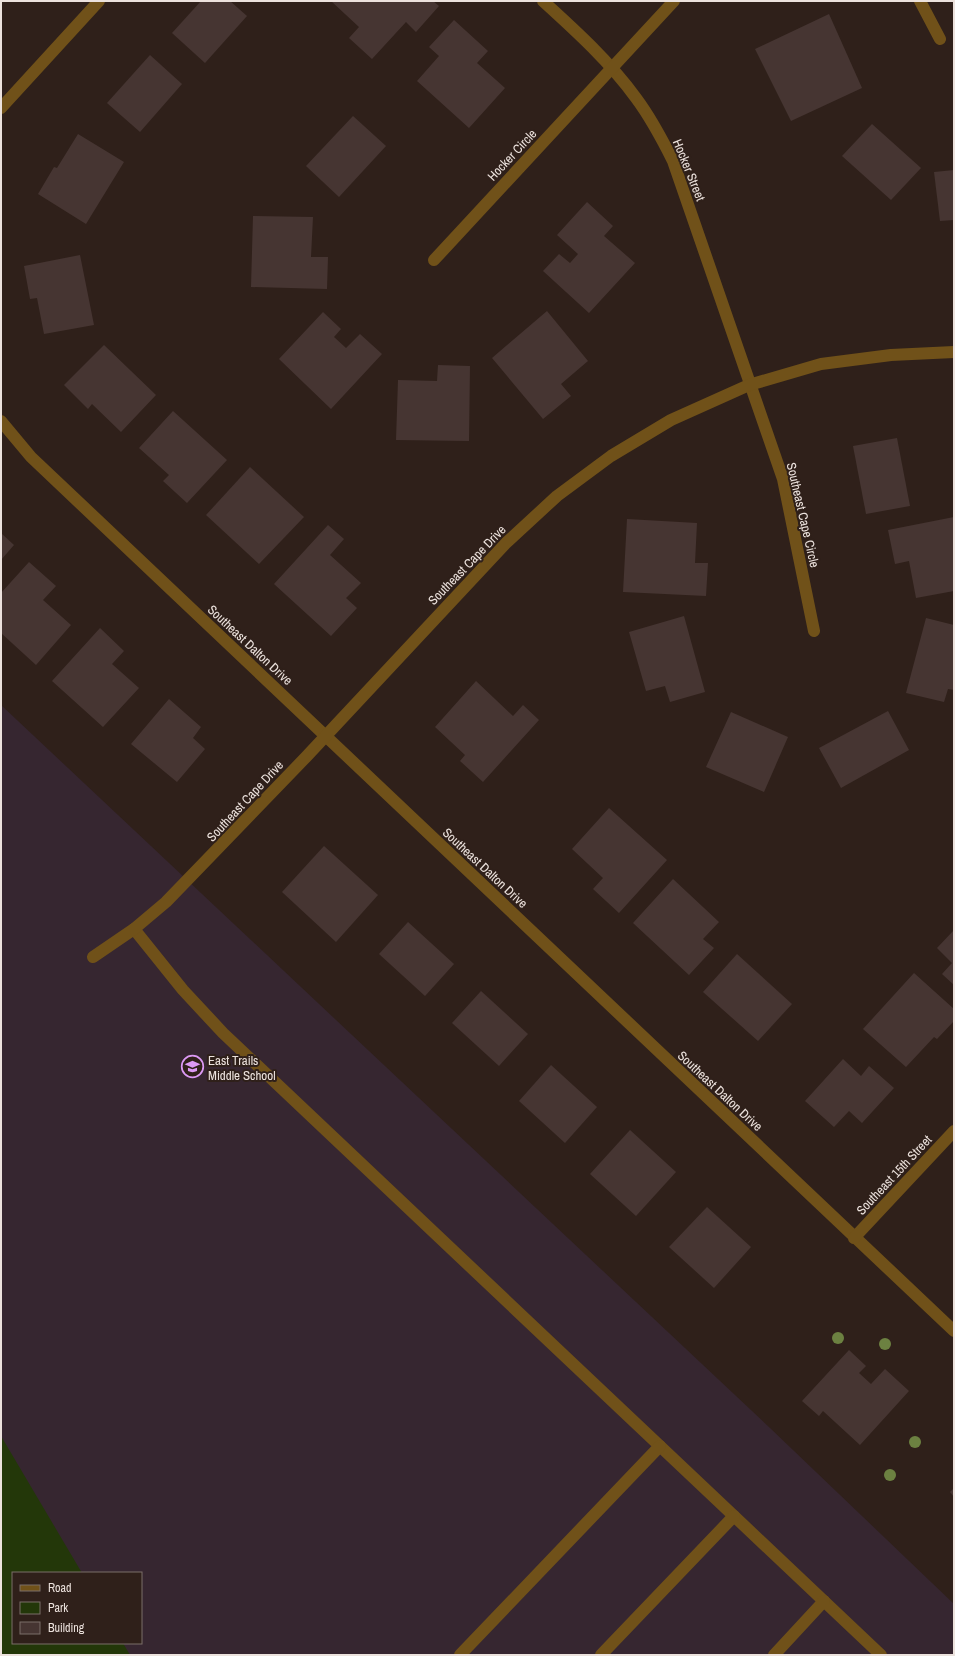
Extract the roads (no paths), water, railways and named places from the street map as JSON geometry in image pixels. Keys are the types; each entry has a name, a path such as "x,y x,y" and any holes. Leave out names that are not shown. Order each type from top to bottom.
{"street":[{"path":"1,108 99,1"},
{"name":"Hocker Street","path":"543,1 580,35 636,97 653,124 673,161 749,386"},
{"name":"Hocker Circle","path":"434,260 674,1"},
{"path":"920,1 940,39"},
{"name":"Southeast Cape Drive","path":"93,957 134,929 166,902 325,736 506,543 557,496 611,456 671,420 749,386 821,364 891,355 954,352"},
{"name":"Southeast Cape Circle","path":"749,386 783,479 814,631"},
{"name":"Southeast Dalton Drive","path":"1,421 31,457 854,1238 954,1331"},
{"path":"134,929 183,990 223,1033 881,1655"},
{"name":"Southeast 15th Street","path":"854,1238 954,1131"},
{"path":"460,1655 660,1446"},
{"path":"601,1655 734,1516"},
{"path":"774,1655 824,1601"}],"place":[{"name":"East Trails Middle School","path":"193,1067"}]}
